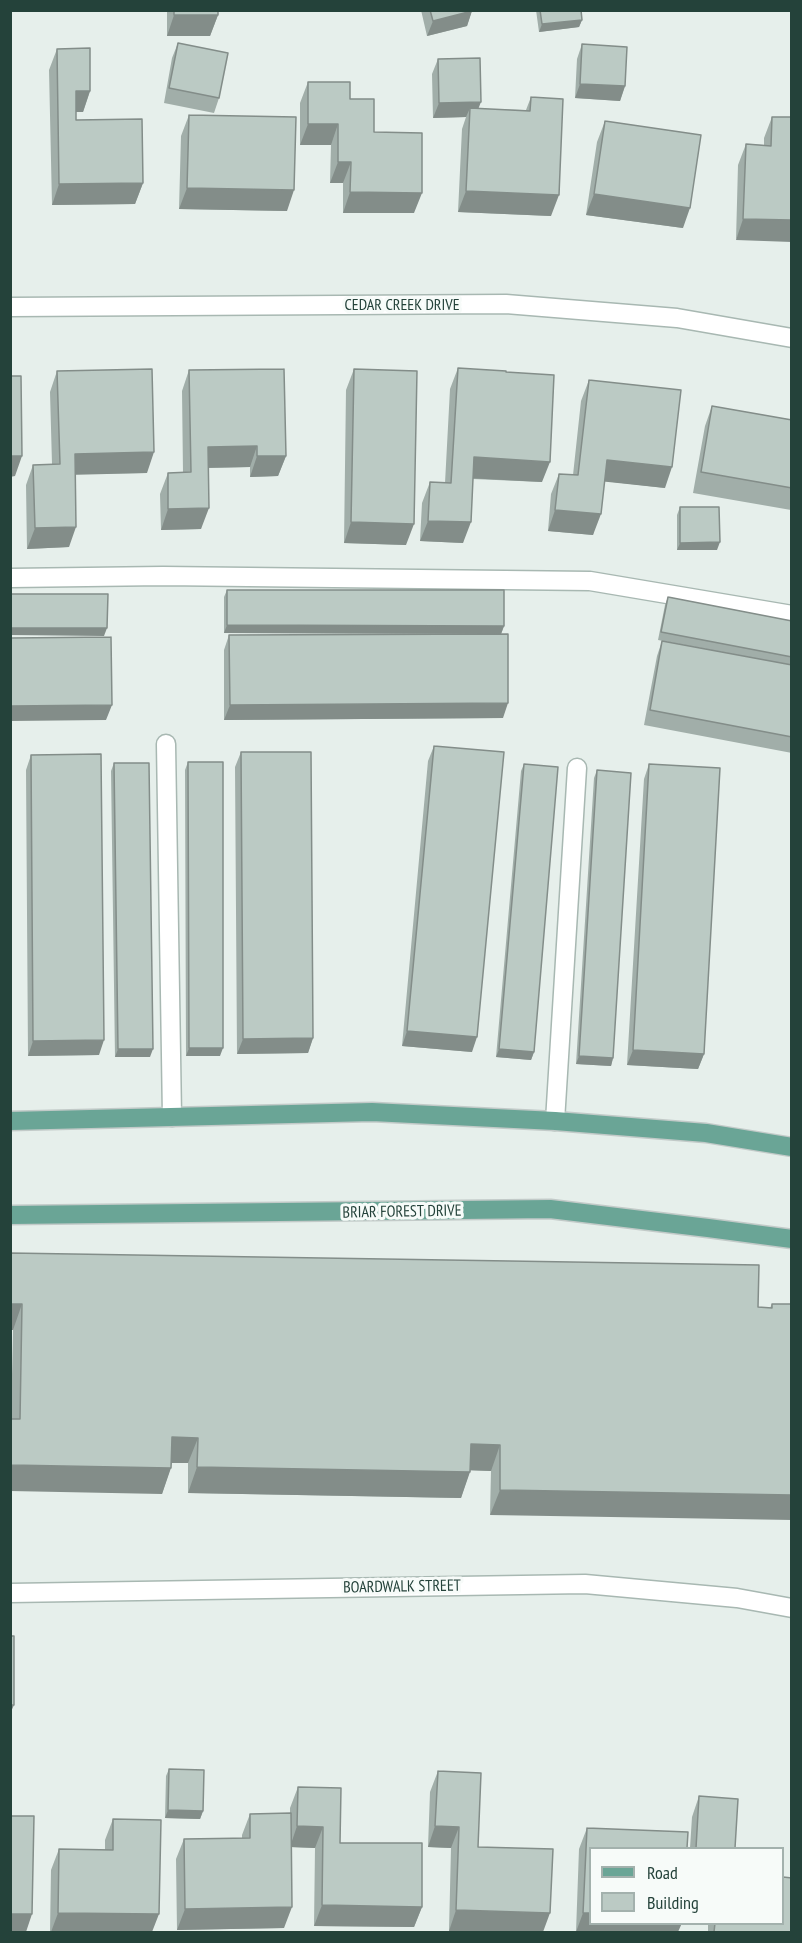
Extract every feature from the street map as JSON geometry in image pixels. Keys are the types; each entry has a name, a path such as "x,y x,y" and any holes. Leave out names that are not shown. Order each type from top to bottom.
{"main road":[{"path":"10,1121 372,1112 555,1121 718,1134 792,1147"},
{"name":"BRIAR FOREST DRIVE","path":"10,1215 550,1209 792,1239"}],"street":[{"name":"CEDAR CREEK DRIVE","path":"10,307 506,304 677,318 792,338"},
{"path":"10,578 163,576 590,581 792,615"},
{"path":"166,744 172,1117"},
{"path":"555,1121 577,768"},
{"name":"BOARDWALK STREET","path":"10,1593 585,1584 737,1598 792,1608"}],"building":[{"path":"174,10 218,10 218,15 174,15"},
{"path":"430,10 472,10 472,11 433,21"},
{"path":"540,10 581,10 582,20 542,24"},
{"path":"178,43 228,53 219,98 169,88"},
{"path":"582,44 627,47 625,86 580,84"},
{"path":"90,48 90,91 76,91 76,120 142,119 143,183 59,184 57,49"},
{"path":"480,58 481,102 439,103 438,59"},
{"path":"308,82 350,82 350,99 374,99 374,132 422,133 422,193 350,192 351,162 338,162 338,124 308,124"},
{"path":"531,97 563,99 559,195 466,191 470,108 530,111"},
{"path":"189,115 296,117 294,190 187,188"},
{"path":"772,117 792,117 792,220 743,219 746,144 771,146"},
{"path":"605,121 701,135 690,208 594,194"},
{"path":"458,368 554,375 550,462 474,457 471,522 428,521 430,482 451,483"},
{"path":"152,369 154,452 75,454 76,527 35,528 33,465 60,464 57,371"},
{"path":"284,369 286,456 257,456 257,446 208,447 209,508 168,509 168,473 191,472 189,370"},
{"path":"354,369 417,371 414,524 351,522"},
{"path":"10,376 21,376 22,456 10,456"},
{"path":"589,380 681,390 672,467 607,460 601,514 555,510 559,474 578,475"},
{"path":"712,406 792,420 792,488 701,472"},
{"path":"680,507 719,507 720,542 680,543"},
{"path":"227,590 504,590 504,626 227,625"},
{"path":"10,594 108,594 107,628 10,628"},
{"path":"668,597 792,621 792,657 661,632"},
{"path":"508,634 508,703 230,705 229,635"},
{"path":"111,637 112,705 10,706 10,638"},
{"path":"662,641 792,665 792,737 650,710"},
{"path":"434,746 504,752 477,1037 407,1031"},
{"path":"241,752 311,752 313,1038 243,1039"},
{"path":"101,754 104,1040 33,1041 31,755"},
{"path":"188,762 223,762 223,1048 189,1048"},
{"path":"114,763 149,763 153,1049 118,1049"},
{"path":"524,764 558,767 534,1052 499,1049"},
{"path":"649,764 720,768 704,1054 633,1050"},
{"path":"597,770 631,773 613,1058 579,1056"},
{"path":"10,1253 759,1265 758,1307 772,1308 772,1304 792,1304 792,1495 500,1490 500,1445 471,1444 470,1472 197,1467 198,1438 172,1437 171,1468 10,1465 10,1419 20,1419 22,1304 10,1304"},
{"path":"10,1636 14,1636 14,1705 10,1705"},
{"path":"169,1769 204,1770 203,1811 168,1810"},
{"path":"438,1771 481,1773 478,1847 553,1849 550,1913 456,1910 459,1827 435,1826"},
{"path":"298,1787 341,1788 340,1843 422,1843 422,1907 322,1905 323,1827 297,1826"},
{"path":"699,1796 738,1799 735,1847 696,1847"},
{"path":"291,1813 292,1907 185,1909 184,1839 250,1838 250,1814"},
{"path":"10,1816 34,1816 32,1914 10,1914"},
{"path":"113,1819 161,1820 159,1914 58,1913 59,1849 113,1850"},
{"path":"587,1828 688,1832 687,1847 589,1847 589,1913 583,1913"},
{"path":"784,1877 792,1878 792,1932 714,1932 715,1925 784,1925"}]}
